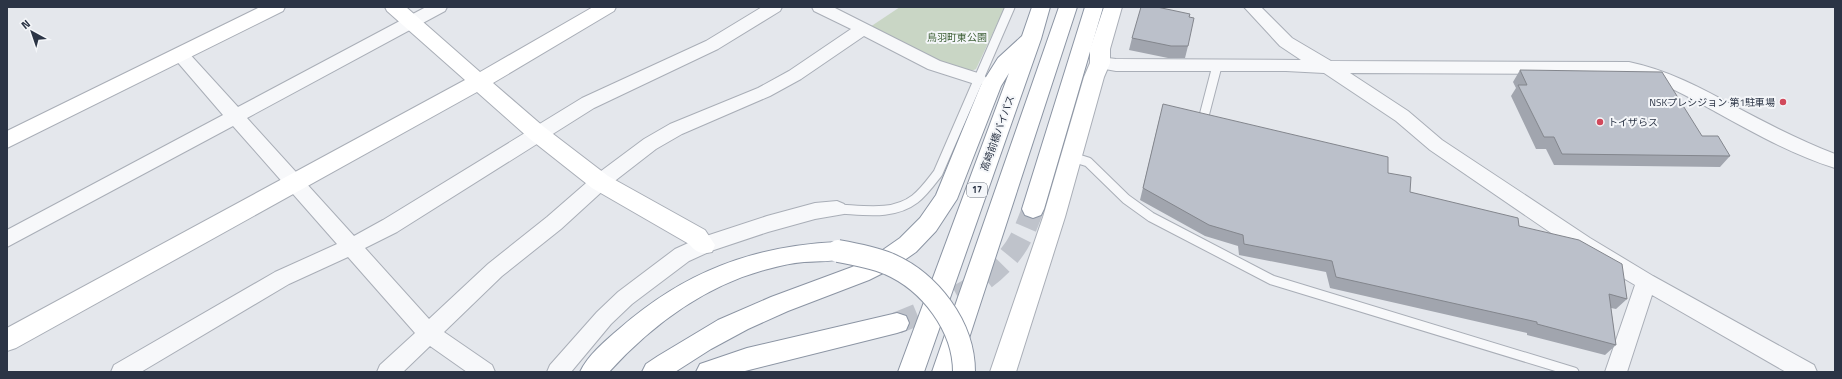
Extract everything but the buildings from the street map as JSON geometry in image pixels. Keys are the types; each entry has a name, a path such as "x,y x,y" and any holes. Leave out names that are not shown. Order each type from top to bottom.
{"main road":[{"path":"7,140 276,7"},
{"path":"394,7 480,81 537,133 600,182 697,237 704,245"},
{"path":"7,340 480,81 606,7"},
{"name":"高崎前橋バイパス","path":"911,372 1031,39 1041,7"},
{"path":"945,372 1068,7"},
{"path":"1033,209 1094,7"},
{"path":"1003,372 1054,217 1100,63 1100,49 1113,7"},
{"path":"655,372 691,348 752,315 875,268 915,240 939,212 946,199 991,85 1005,63 1031,39"},
{"path":"593,372 622,342 650,318 678,298 704,284 734,270 768,259 802,252 838,251 863,255 882,261 901,270 920,282 939,302 954,329 961,347 964,372"},
{"path":"709,372 747,359 898,323"}],"street":[{"path":"7,239 439,7"},
{"path":"122,372 282,278 350,247 390,226 537,133 608,92 712,45 774,7"},
{"path":"820,7 934,65 978,79"},
{"path":"1252,7 1286,42 1328,67 1402,116 1436,145 1583,244 1646,282 1806,372"},
{"path":"388,372 494,270 554,223 600,182 664,135 689,122 764,92 795,76 863,29"},
{"path":"180,54 428,333 484,372"},
{"path":"1100,63 1116,65 1217,66 1286,65 1328,67 1618,68 1650,72 1672,80 1790,143 1835,160"},
{"path":"558,372 604,318 625,298 682,255 704,245 794,216 815,211 837,209"},
{"path":"1616,372 1646,282"}],"lane":[{"path":"837,209 885,211 900,207 915,199 938,172 1010,7"},
{"path":"1204,116 1217,66"},
{"path":"1072,157 1088,162 1126,199 1150,217 1272,280 1574,372"}],"green space":[{"name":"鳥羽町東公園","path":"900,7 1005,7 976,69 969,72 947,66 870,27"}],"tunnel":[{"path":"897,323 962,294 991,274 1004,262 1015,248 1023,234 1033,209"}],"place":[{"name":"NSKプレシジョン 第1駐車場","path":"1783,102"},
{"name":"トイザらス","path":"1600,122"}]}
